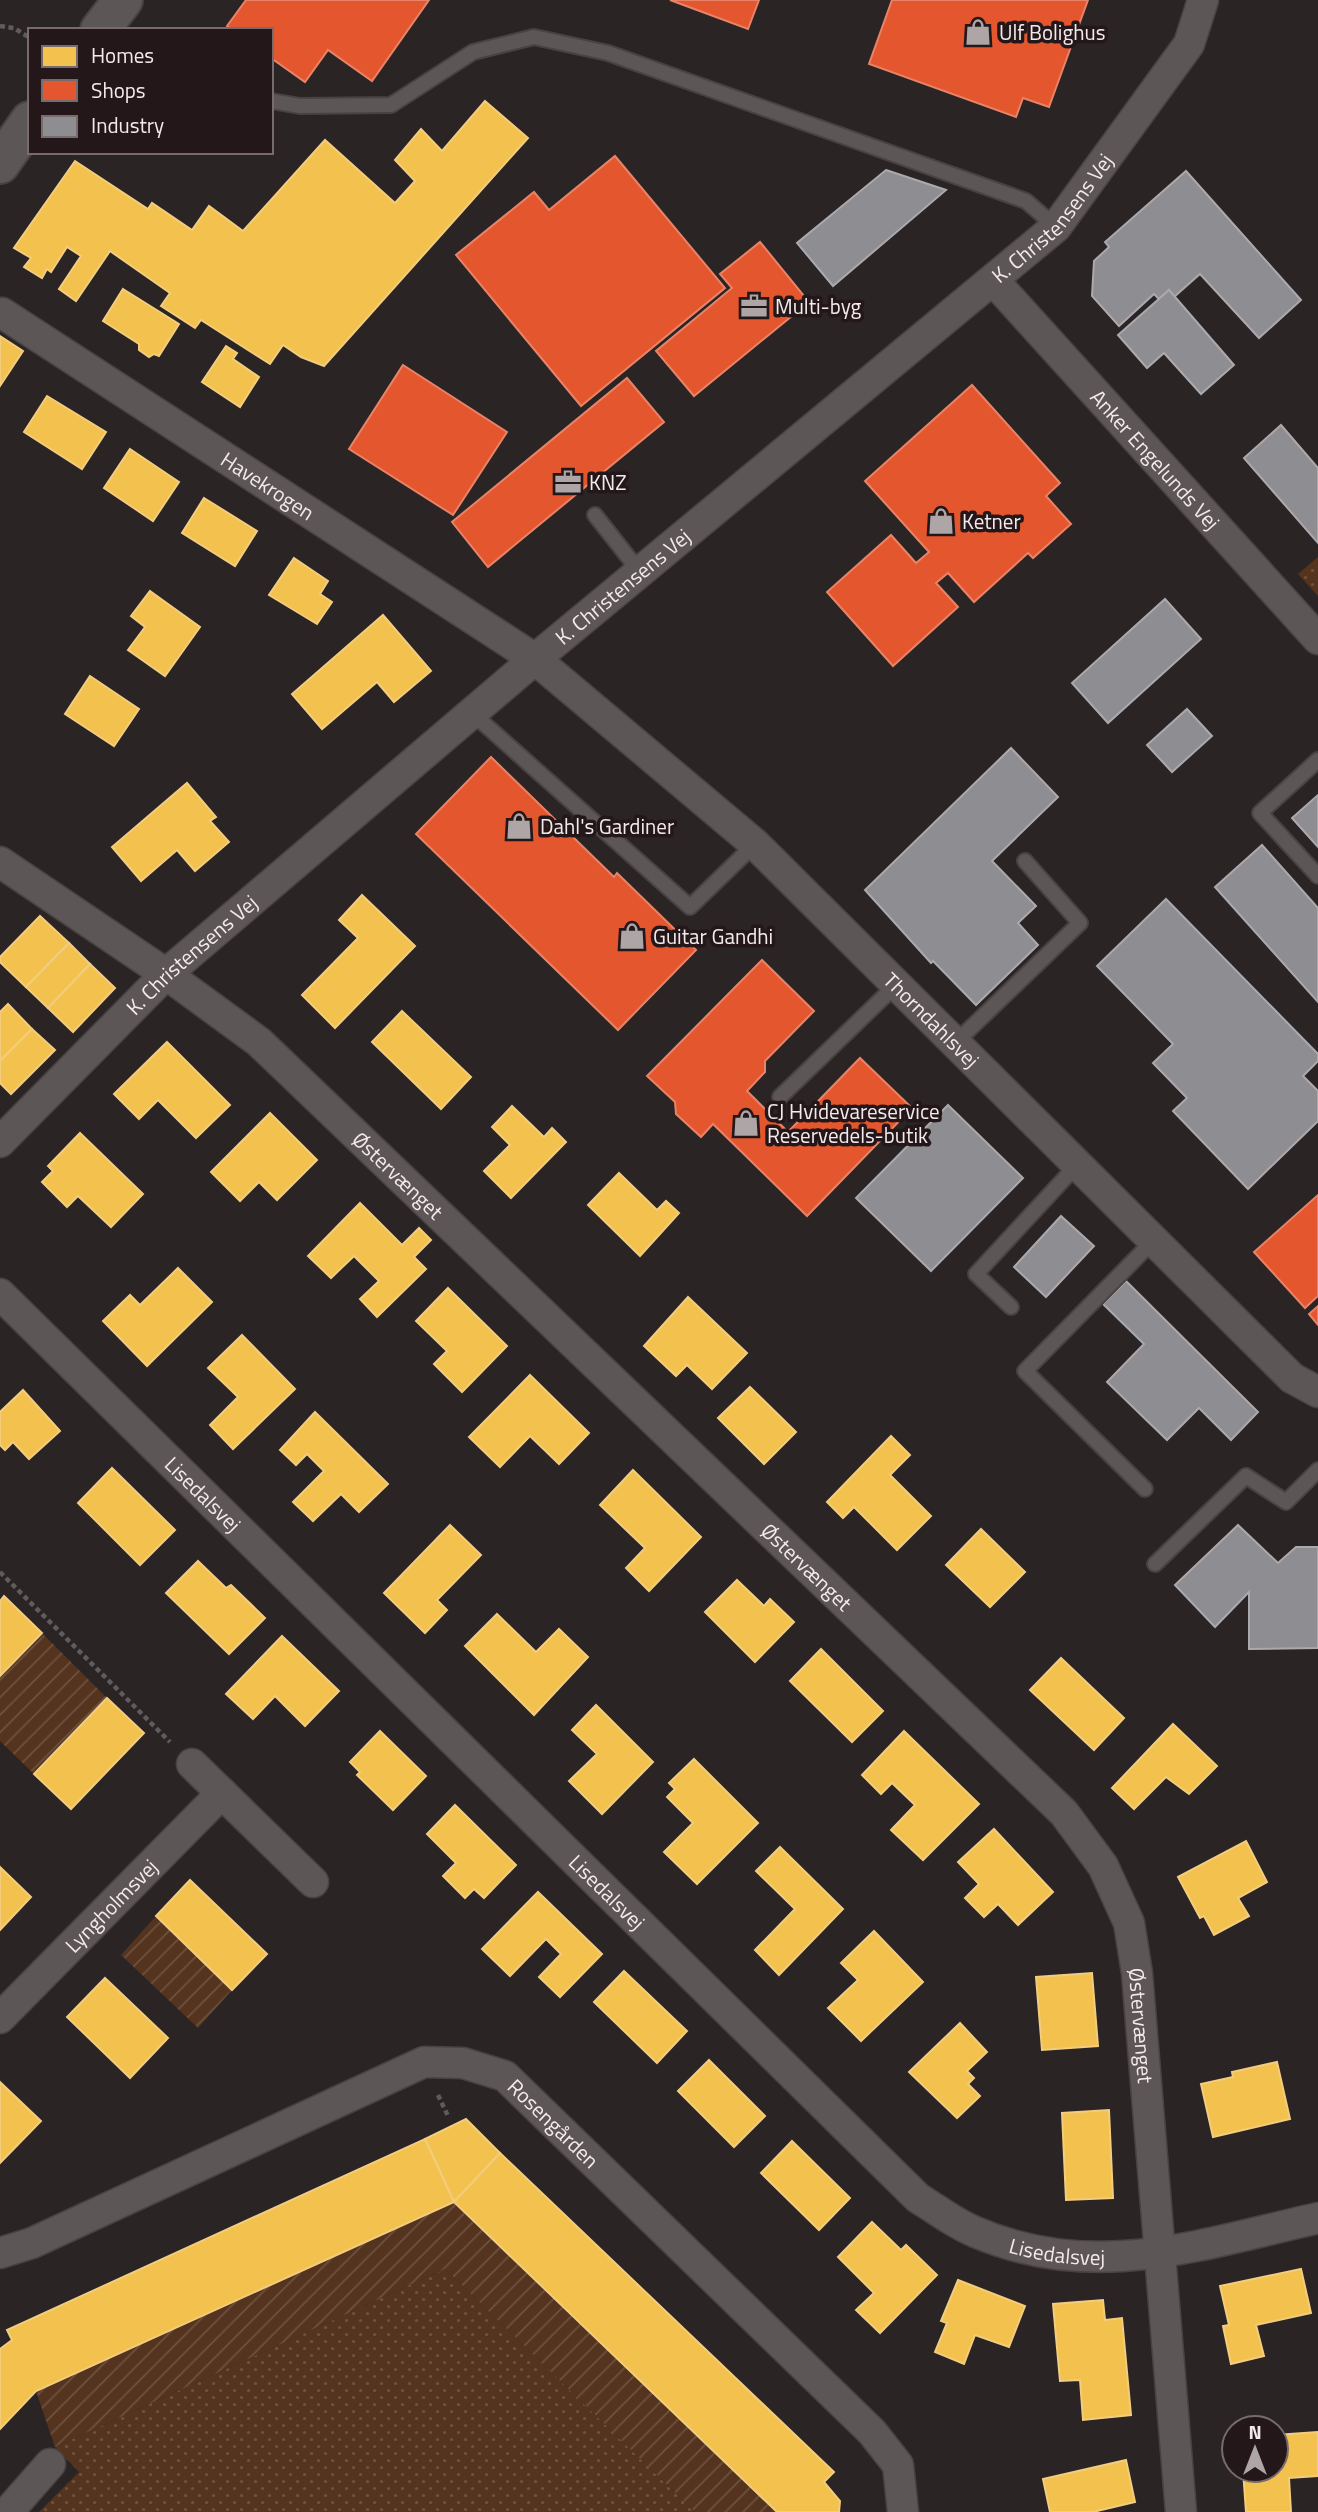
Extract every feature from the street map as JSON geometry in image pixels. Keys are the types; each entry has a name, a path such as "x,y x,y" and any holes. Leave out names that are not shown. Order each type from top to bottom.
{"main road":[{"path":"84,28 100,0"},
{"path":"102,28 123,0"},
{"path":"0,164 28,124"}],"street":[{"name":"K. Christensens Vej","path":"0,1142 166,974 535,659 1056,227 1189,44 1203,0"},
{"name":"Anker Engelunds Vej","path":"993,280 1318,639"},
{"name":"Havekrogen","path":"2,313 535,659"},
{"name":"Thorndahlsvej","path":"535,659 755,844 895,986 1293,1378 1318,1392"},
{"name":"Østervænget","path":"0,862 166,974 259,1042 1064,1813 1103,1866 1129,1923 1137,1973 1163,2253 1181,2512"},
{"name":"Lisedalsvej","path":"0,1294 918,2197 971,2231 1030,2251 1091,2259 1163,2253 1318,2218"},
{"path":"192,1764 313,1882"},
{"name":"Lyngholmsvej","path":"0,2018 222,1793"},
{"name":"Rosengården","path":"0,2252 32,2243 424,2062 463,2063 505,2076 872,2432 898,2465 904,2512"},
{"path":"8,2512 50,2464"}],"lane":[{"path":"273,101 300,106 391,105 473,52 534,37 608,53 1026,201 1056,227"},
{"path":"595,515 640,572"},
{"path":"472,713 690,907 755,844"},
{"path":"1318,760 1260,813 1318,876"},
{"path":"954,1044 1080,923 1025,861"},
{"path":"780,1097 895,986"},
{"path":"1011,1307 976,1274 1077,1164"},
{"path":"1145,1489 1025,1371 1153,1241"},
{"path":"1156,1564 1245,1476 1286,1502 1318,1470"}],"path":[{"path":"0,26 14,27 28,37"},
{"path":"0,1572 192,1764"}],"shaded area":[{"path":"1318,557 1318,596 1298,574"},
{"path":"42,1633 107,1698 34,1774 0,1741 0,1676"},
{"path":"156,1916 232,1990 198,2028 121,1955"},
{"path":"454,2202 777,2512 695,2512 445,2269 55,2447 36,2391"},
{"path":"445,2269 695,2512 39,2512 79,2472 55,2447"}],"building: Homes":[{"path":"485,101 528,138 324,366 301,357 283,345 270,364 201,320 195,328 161,306 170,293 110,251 76,301 59,289 81,256 67,247 51,272 47,269 42,278 24,267 31,258 14,248 75,161 148,209 152,203 192,230 209,206 243,231 325,140 395,203 415,181 395,160 421,129 442,151"},
{"path":"123,289 179,324 159,356 154,354 149,357 139,350 139,344 103,321"},
{"path":"0,336 23,351 0,386"},
{"path":"226,346 237,353 233,359 259,377 240,407 202,382"},
{"path":"47,396 106,432 82,469 24,432"},
{"path":"130,449 179,482 153,521 104,488"},
{"path":"204,498 257,531 235,566 182,533"},
{"path":"294,558 328,581 320,594 332,602 317,624 269,595"},
{"path":"150,591 200,627 165,676 128,650 145,627 131,616"},
{"path":"383,615 431,671 394,702 377,682 322,729 292,694"},
{"path":"90,676 139,709 114,746 65,714"},
{"path":"187,783 216,817 210,821 229,842 195,871 177,850 141,881 112,847"},
{"path":"362,895 415,946 335,1028 302,995 358,938 339,920"},
{"path":"40,916 69,943 26,987 0,962 0,957"},
{"path":"69,943 90,964 48,1008 26,987"},
{"path":"90,964 115,988 73,1032 48,1008"},
{"path":"8,1004 32,1029 0,1061 0,1012"},
{"path":"402,1011 471,1077 441,1109 372,1042"},
{"path":"32,1029 55,1050 11,1094 0,1083 0,1061"},
{"path":"167,1042 230,1105 196,1138 158,1100 139,1119 114,1094"},
{"path":"512,1106 544,1137 552,1128 566,1142 511,1198 484,1171 510,1145 492,1127"},
{"path":"270,1113 317,1160 277,1200 259,1182 240,1201 211,1172"},
{"path":"80,1133 143,1194 111,1227 78,1196 67,1207 42,1182 53,1171 48,1166"},
{"path":"619,1173 657,1210 666,1201 679,1213 640,1256 588,1205"},
{"path":"360,1203 402,1245 419,1228 431,1240 414,1257 426,1269 377,1317 360,1299 379,1281 354,1256 331,1278 308,1256"},
{"path":"178,1268 212,1302 147,1366 103,1321 130,1295 140,1305"},
{"path":"448,1288 507,1346 462,1392 434,1364 447,1351 416,1321"},
{"path":"688,1297 747,1353 712,1389 687,1365 676,1376 644,1346"},
{"path":"242,1335 295,1389 233,1449 210,1425 238,1397 208,1368"},
{"path":"530,1375 589,1433 559,1464 530,1436 500,1467 469,1437"},
{"path":"750,1387 796,1432 764,1464 718,1418"},
{"path":"23,1390 60,1431 29,1459 13,1442 5,1450 0,1445 0,1412"},
{"path":"315,1412 388,1484 359,1512 341,1494 313,1521 293,1502 324,1471 307,1454 296,1465 280,1450"},
{"path":"891,1436 910,1455 890,1475 931,1516 897,1550 854,1507 843,1518 827,1502"},
{"path":"112,1468 175,1530 140,1565 78,1503"},
{"path":"633,1470 701,1537 649,1591 626,1568 645,1548 600,1505"},
{"path":"450,1525 481,1555 437,1600 447,1610 425,1633 384,1593"},
{"path":"981,1529 1025,1572 990,1607 946,1565"},
{"path":"198,1561 226,1588 231,1585 265,1618 229,1654 166,1593"},
{"path":"737,1580 764,1606 770,1599 794,1622 755,1662 705,1612"},
{"path":"4,1596 42,1633 0,1676 0,1601"},
{"path":"497,1614 536,1652 559,1629 588,1657 534,1715 465,1646"},
{"path":"282,1636 339,1691 305,1726 275,1696 253,1719 226,1694"},
{"path":"821,1649 883,1711 852,1742 790,1681"},
{"path":"1061,1658 1124,1718 1094,1750 1030,1690"},
{"path":"107,1698 144,1733 71,1809 34,1774"},
{"path":"596,1705 653,1762 602,1814 569,1781 597,1754 572,1730"},
{"path":"1173,1724 1217,1766 1189,1794 1166,1777 1134,1809 1112,1788"},
{"path":"380,1731 426,1776 393,1810 357,1775 360,1772 350,1762"},
{"path":"904,1731 979,1804 923,1860 891,1830 915,1805 892,1783 881,1794 862,1775"},
{"path":"694,1759 758,1823 697,1884 664,1852 693,1823 667,1797 675,1789 669,1783"},
{"path":"455,1805 516,1865 484,1898 474,1889 465,1898 443,1876 456,1863 427,1834"},
{"path":"994,1829 1053,1892 1018,1925 998,1904 984,1917 965,1898 979,1884 958,1862"},
{"path":"1246,1841 1267,1882 1238,1898 1249,1916 1214,1935 1204,1916 1200,1918 1178,1877"},
{"path":"780,1847 843,1909 779,1975 755,1950 795,1909 756,1871"},
{"path":"0,1867 31,1897 0,1930"},
{"path":"190,1880 267,1954 232,1990 156,1916"},
{"path":"538,1892 602,1954 560,1997 539,1977 561,1954 546,1939 510,1976 482,1949"},
{"path":"874,1931 923,1982 861,2041 828,2008 858,1980 841,1963"},
{"path":"624,1971 687,2031 657,2063 594,2002"},
{"path":"1092,1973 1098,2046 1042,2050 1036,1977"},
{"path":"105,1978 168,2038 130,2078 67,2017"},
{"path":"960,2023 987,2052 967,2071 974,2078 968,2084 980,2096 957,2118 909,2072"},
{"path":"709,2060 765,2116 734,2147 678,2091"},
{"path":"1277,2062 1290,2119 1213,2137 1201,2084 1233,2077 1232,2072"},
{"path":"0,2082 41,2121 0,2163"},
{"path":"1109,2110 1113,2198 1066,2200 1062,2113"},
{"path":"466,2119 500,2153 454,2202 425,2139"},
{"path":"425,2139 454,2202 36,2391 0,2429 0,2349 12,2340 7,2330"},
{"path":"792,2141 850,2198 819,2230 761,2173"},
{"path":"500,2153 834,2472 824,2482 840,2501 839,2512 777,2512 454,2202"},
{"path":"872,2222 901,2250 906,2245 937,2275 880,2333 856,2310 874,2293 838,2257"},
{"path":"1301,2269 1311,2313 1256,2325 1264,2356 1231,2364 1223,2326 1229,2325 1220,2286"},
{"path":"958,2280 1025,2306 1009,2347 975,2335 964,2364 935,2352 947,2323 941,2321"},
{"path":"1103,2300 1105,2320 1122,2318 1131,2415 1083,2420 1080,2380 1060,2381 1053,2304"},
{"path":"1318,2432 1318,2476 1290,2478 1290,2434"},
{"path":"1126,2460 1135,2502 1093,2512 1050,2512 1043,2479"},
{"path":"1244,2484 1289,2484 1291,2512 1246,2512"}],"building: Shops":[{"path":"246,0 429,0 372,81 328,50 305,82 273,59 273,28 227,26"},
{"path":"670,0 759,0 748,29"},
{"name":"Ulf Bolighus","path":"892,0 1088,0 1049,107 1023,98 1016,117 869,64"},
{"path":"615,156 725,288 581,406 456,255 534,192 549,210"},
{"path":"760,242 809,302 694,396 656,351 732,288 720,274"},
{"path":"403,365 507,432 453,515 349,449"},
{"path":"627,378 664,422 488,567 452,522"},
{"path":"972,385 1060,483 1046,496 1071,524 1033,558 1028,553 974,602 948,573 936,583 958,607 893,666 827,592 891,535 916,563 929,552 865,481"},
{"path":"491,757 614,877 617,873 696,950 618,1030 416,834"},
{"path":"762,960 814,1011 765,1061 765,1072 747,1091 788,1132 860,1058 912,1108 807,1216 713,1124 701,1137 676,1114 675,1102 647,1076"},
{"path":"1318,1195 1318,1296 1305,1308 1254,1252"},
{"path":"1318,1306 1318,1325 1309,1314"}],"building: Industry":[{"path":"886,170 946,190 833,286 797,243"},
{"path":"1186,171 1301,300 1259,338 1200,274 1174,297 1169,290 1159,299 1154,294 1119,326 1092,296 1094,261 1109,247 1105,242"},
{"path":"1169,290 1234,365 1201,394 1164,353 1147,368 1118,335"},
{"path":"1281,425 1318,468 1318,543 1244,458"},
{"path":"1165,599 1201,639 1108,723 1072,683"},
{"path":"1187,709 1212,736 1172,772 1147,745"},
{"path":"1011,748 1058,797 992,861 1036,906 1018,923 1038,945 976,1005 933,961 931,963 865,890"},
{"path":"1318,795 1318,847 1292,818"},
{"path":"1262,845 1318,908 1318,1002 1215,887"},
{"path":"1166,899 1318,1054 1318,1061 1303,1076 1318,1091 1318,1121 1248,1189 1173,1111 1187,1098 1153,1063 1173,1044 1097,966"},
{"path":"948,1105 1023,1178 931,1271 856,1198"},
{"path":"1061,1216 1094,1246 1046,1297 1014,1267"},
{"path":"1126,1281 1258,1412 1231,1440 1199,1408 1167,1440 1107,1382 1144,1344 1103,1304"},
{"path":"1238,1525 1278,1563 1296,1547 1318,1547 1318,1648 1249,1649 1249,1592 1215,1627 1175,1585"}],"place":[{"name":"Ulf Bolighus","path":"978,32"},
{"name":"Multi-byg","path":"754,306"},
{"name":"KNZ","path":"568,482"},
{"name":"Ketner","path":"941,521"},
{"name":"Dahl's Gardiner","path":"519,826"},
{"name":"Guitar Gandhi","path":"632,936"},
{"name":"CJ Hvidevareservice Reservedels-butik","path":"746,1123"}]}
